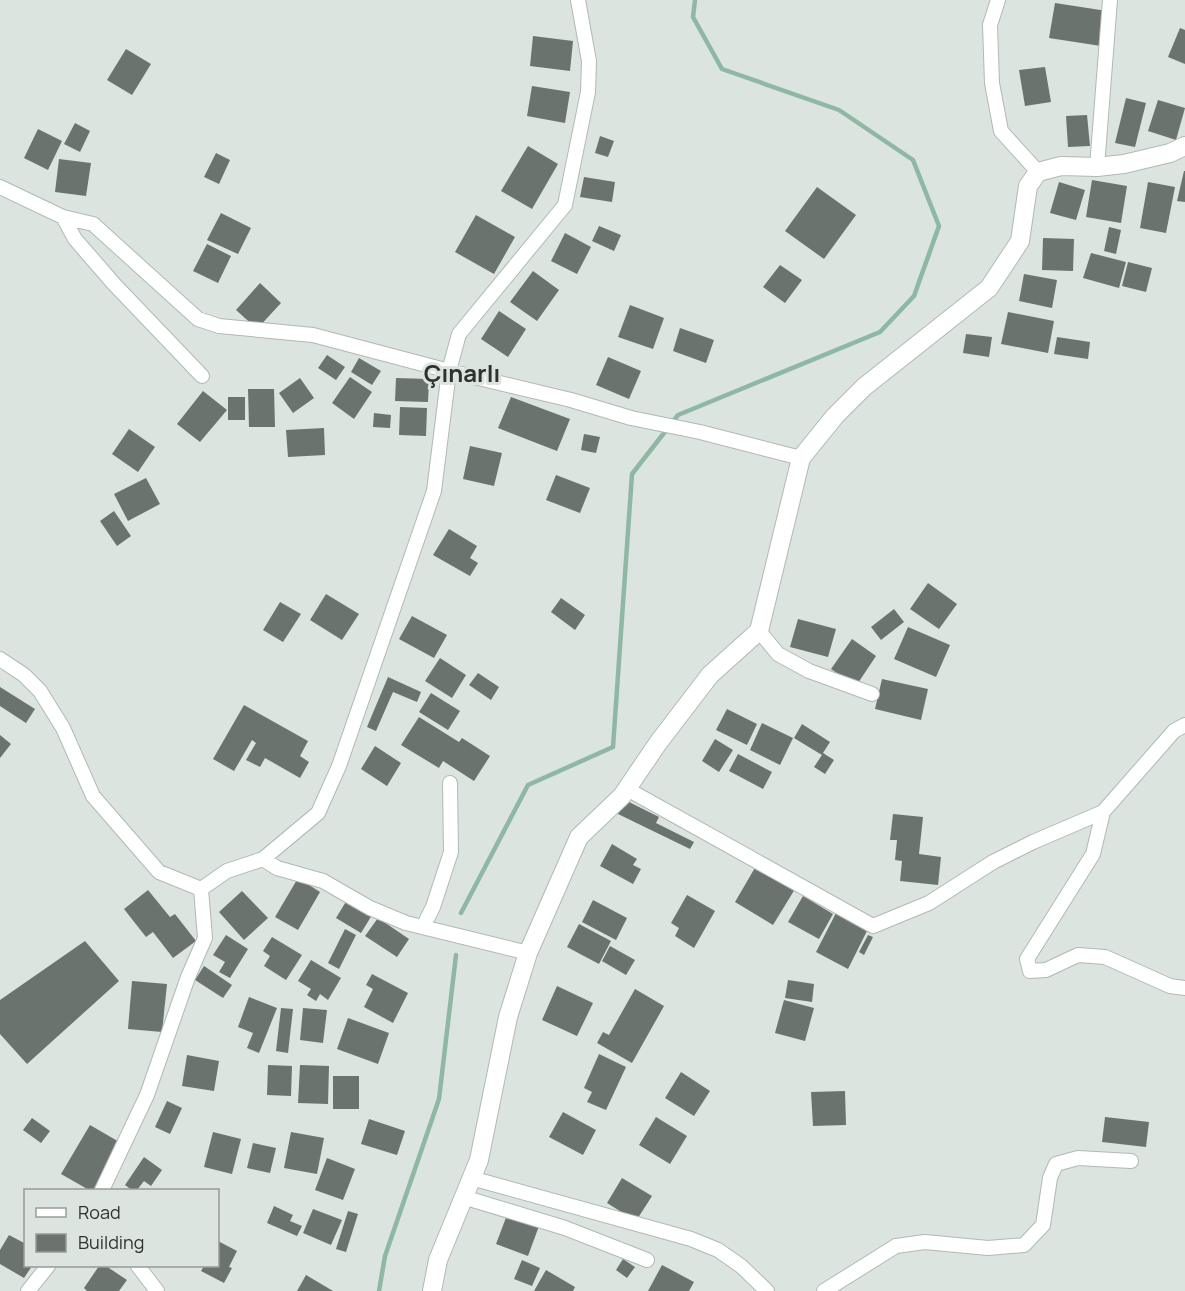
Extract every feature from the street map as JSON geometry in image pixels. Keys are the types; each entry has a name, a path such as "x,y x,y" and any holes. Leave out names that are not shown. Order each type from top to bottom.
{"street":[{"path":"201,889 227,872 263,859 318,813 339,766 434,491 449,371 459,334 565,205 588,92 589,61 578,0"},
{"path":"998,0 990,25 992,83 1001,131 1038,172"},
{"path":"1097,167 1110,0"},
{"path":"432,1291 438,1260 479,1160 508,1017 528,953 579,837 627,789 658,743 710,675 759,631 801,458 835,416 864,387 989,288 1020,241 1028,186 1038,172 1061,166 1097,167 1124,164 1170,153 1185,146"},
{"path":"0,187 63,217 93,225 198,319 219,326 313,335 571,400 631,418 700,432 801,458"},
{"path":"63,217 75,239 106,275 202,376"},
{"path":"759,631 777,654 809,671 872,694"},
{"path":"0,659 24,675 40,691 63,728 93,796 159,872 201,889"},
{"path":"627,789 873,926 929,903 993,862 1033,842 1103,813 1174,731 1185,726"},
{"path":"423,927 433,907 451,852 450,783"},
{"path":"1103,813 1093,854 1027,959 1030,971 1046,970 1078,955 1105,957 1170,986 1185,988"},
{"path":"263,859 277,868 323,881 370,908 406,923 528,953"},
{"path":"103,1189 147,1095 188,976 205,938 201,889"},
{"path":"824,1291 896,1246 925,1242 988,1248 1024,1245 1043,1225 1050,1178 1056,1164 1078,1158 1131,1161"},
{"path":"471,1178 691,1239 718,1250 741,1266 767,1291"},
{"path":"463,1197 565,1228 647,1260"},
{"path":"28,1291 47,1267"},
{"path":"139,1267 157,1291"}],"building":[{"path":"1055,3 1107,11 1101,46 1049,38"},
{"path":"1180,28 1185,30 1185,64 1168,57"},
{"path":"533,36 573,41 570,71 530,66"},
{"path":"126,49 151,64 132,95 107,80"},
{"path":"1045,67 1051,102 1025,106 1019,70"},
{"path":"532,86 570,92 565,123 527,116"},
{"path":"1126,98 1146,103 1135,147 1115,143"},
{"path":"1158,100 1185,108 1176,140 1148,131"},
{"path":"1087,115 1090,146 1068,147 1066,116"},
{"path":"75,123 90,131 80,152 64,144"},
{"path":"38,129 62,141 48,170 24,158"},
{"path":"600,136 614,141 608,157 595,153"},
{"path":"528,146 558,164 532,209 501,191"},
{"path":"216,153 230,160 219,184 204,177"},
{"path":"59,159 91,163 86,196 55,192"},
{"path":"1185,171 1185,202 1177,201"},
{"path":"584,177 615,182 612,202 580,197"},
{"path":"1092,180 1127,186 1121,223 1086,217"},
{"path":"1059,182 1085,190 1076,220 1050,213"},
{"path":"1148,182 1175,187 1166,233 1140,228"},
{"path":"817,187 856,215 824,259 785,231"},
{"path":"221,213 251,228 238,254 207,240"},
{"path":"476,215 515,237 494,274 455,252"},
{"path":"599,226 621,235 614,251 592,241"},
{"path":"1109,227 1121,230 1116,254 1104,251"},
{"path":"565,233 591,247 577,274 551,261"},
{"path":"1043,238 1074,239 1073,271 1042,270"},
{"path":"207,244 231,256 218,283 193,271"},
{"path":"1091,253 1126,262 1119,288 1083,278"},
{"path":"1128,262 1152,268 1146,292 1122,286"},
{"path":"780,265 802,280 785,303 763,287"},
{"path":"533,271 559,290 537,321 510,302"},
{"path":"1024,274 1057,280 1052,308 1019,301"},
{"path":"260,283 281,303 257,329 236,310"},
{"path":"630,305 664,318 653,349 618,337"},
{"path":"499,311 526,329 508,357 481,339"},
{"path":"1008,312 1054,321 1048,353 1001,344"},
{"path":"680,328 714,340 706,363 673,351"},
{"path":"966,334 992,337 989,357 963,353"},
{"path":"1057,337 1090,342 1088,359 1054,354"},
{"path":"327,355 345,367 336,380 318,368"},
{"path":"608,357 641,371 629,399 596,385"},
{"path":"359,358 381,371 372,385 351,372"},
{"path":"350,377 372,392 354,419 332,403"},
{"path":"300,378 314,398 293,413 279,393"},
{"path":"396,378 429,379 428,402 395,401"},
{"path":"248,389 274,389 275,427 249,427"},
{"path":"203,391 227,410 200,442 177,424"},
{"path":"228,397 245,397 245,420 228,420"},
{"path":"511,397 570,419 557,451 498,428"},
{"path":"400,407 427,408 426,436 399,435"},
{"path":"374,413 391,415 390,428 373,427"},
{"path":"324,428 325,455 288,457 286,430"},
{"path":"129,429 155,447 138,472 112,454"},
{"path":"584,434 600,437 596,453 581,450"},
{"path":"470,446 502,453 494,486 463,479"},
{"path":"556,475 590,488 580,513 546,500"},
{"path":"146,478 160,504 128,521 114,494"},
{"path":"114,511 131,536 117,546 100,521"},
{"path":"449,529 477,546 470,558 478,563 470,576 433,555"},
{"path":"928,583 957,604 939,629 910,609"},
{"path":"326,594 359,614 342,640 310,620"},
{"path":"561,598 585,615 575,630 551,612"},
{"path":"280,602 301,614 283,642 263,630"},
{"path":"894,609 904,622 881,640 871,627"},
{"path":"412,616 447,635 434,658 399,639"},
{"path":"798,619 836,629 828,657 790,647"},
{"path":"908,627 950,645 936,677 894,659"},
{"path":"852,639 876,656 856,686 831,669"},
{"path":"440,658 466,675 452,698 425,681"},
{"path":"478,673 499,687 491,700 469,685"},
{"path":"388,677 421,692 417,702 393,692 376,731 367,727"},
{"path":"882,679 928,689 921,720 875,709"},
{"path":"0,687 35,709 26,723 0,706"},
{"path":"431,693 460,711 448,730 419,712"},
{"path":"244,705 308,741 300,756 309,762 300,778 265,758 260,767 246,760 256,743 252,740 234,771 213,759"},
{"path":"727,709 757,724 747,745 716,730"},
{"path":"419,717 459,742 462,738 490,756 474,781 443,761 439,768 401,745"},
{"path":"762,723 793,738 780,765 750,750"},
{"path":"802,724 830,742 823,753 834,760 825,774 814,767 822,755 794,738"},
{"path":"0,735 11,744 0,758"},
{"path":"715,739 733,750 719,772 702,761"},
{"path":"375,746 401,763 387,786 361,769"},
{"path":"738,754 772,772 763,789 729,771"},
{"path":"625,800 659,817 656,823 694,842 690,849 618,814"},
{"path":"893,814 923,817 919,854 941,857 938,885 900,881 902,861 895,860 897,840 890,840"},
{"path":"612,844 637,859 633,865 641,869 633,884 600,866"},
{"path":"756,866 795,889 773,925 735,902"},
{"path":"298,878 320,892 298,930 275,917"},
{"path":"148,890 170,917 175,914 196,941 173,958 153,932 146,937 124,909"},
{"path":"242,891 268,918 244,940 219,912"},
{"path":"687,895 715,911 694,948 675,936 679,928 671,923"},
{"path":"803,896 833,914 819,939 788,922"},
{"path":"347,900 372,915 361,933 336,918"},
{"path":"593,900 627,918 616,940 582,922"},
{"path":"836,913 868,929 848,969 816,952"},
{"path":"378,918 409,939 397,957 365,936"},
{"path":"579,924 611,941 599,964 567,947"},
{"path":"345,929 356,935 339,969 328,963"},
{"path":"226,935 248,949 230,978 219,972 225,962 213,955"},
{"path":"868,935 873,937 864,955 859,952"},
{"path":"272,937 302,955 286,980 264,966 270,956 263,951"},
{"path":"85,941 119,981 27,1064 0,1034 0,1000"},
{"path":"610,946 635,960 626,975 602,961"},
{"path":"311,960 341,978 328,1000 320,994 316,1001 307,995 311,989 298,981"},
{"path":"204,966 232,985 223,998 195,980"},
{"path":"372,974 408,993 393,1023 364,1007 373,989 366,985"},
{"path":"788,980 814,984 812,1002 785,998"},
{"path":"132,981 167,984 162,1032 128,1029"},
{"path":"557,986 593,1003 577,1036 542,1020"},
{"path":"635,989 664,1006 632,1063 597,1043 603,1032 609,1035"},
{"path":"249,997 277,1008 259,1053 247,1048 253,1033 238,1027"},
{"path":"784,1000 814,1008 805,1041 775,1033"},
{"path":"281,1008 293,1009 288,1053 276,1051"},
{"path":"303,1008 327,1010 323,1043 300,1040"},
{"path":"348,1018 389,1033 378,1064 337,1049"},
{"path":"599,1054 626,1067 606,1110 587,1102 592,1092 584,1088"},
{"path":"187,1055 219,1061 214,1091 182,1086"},
{"path":"268,1065 292,1066 291,1096 267,1095"},
{"path":"300,1065 329,1066 328,1104 298,1103"},
{"path":"681,1072 710,1091 694,1116 665,1098"},
{"path":"333,1076 359,1076 359,1109 333,1109"},
{"path":"845,1091 846,1125 813,1126 811,1092"},
{"path":"167,1101 182,1108 170,1134 155,1127"},
{"path":"563,1112 596,1130 583,1155 549,1137"},
{"path":"656,1117 687,1136 670,1164 639,1145"},
{"path":"1105,1117 1149,1122 1146,1147 1102,1142"},
{"path":"32,1118 50,1131 41,1143 23,1130"},
{"path":"369,1119 405,1131 397,1155 361,1144"},
{"path":"90,1125 121,1143 94,1189 87,1189 61,1174"},
{"path":"213,1132 241,1139 232,1174 204,1167"},
{"path":"291,1132 324,1138 317,1174 284,1168"},
{"path":"253,1143 276,1148 270,1173 247,1168"},
{"path":"144,1157 162,1170 151,1186 144,1181 138,1189 131,1189 125,1185"},
{"path":"327,1158 355,1169 343,1200 315,1190"},
{"path":"622,1178 652,1196 636,1221 607,1203"},
{"path":"274,1206 293,1215 290,1221 302,1226 297,1236 267,1223"},
{"path":"313,1209 342,1220 331,1245 303,1233"},
{"path":"348,1211 358,1214 346,1252 336,1249"},
{"path":"507,1215 539,1226 528,1256 496,1244"},
{"path":"9,1235 24,1243 24,1267 31,1267 24,1278 0,1264 0,1250"},
{"path":"219,1242 237,1251 224,1283 201,1271 203,1267 219,1267"},
{"path":"623,1259 635,1267 627,1278 616,1270"},
{"path":"522,1260 540,1268 532,1286 514,1279"},
{"path":"662,1265 694,1282 689,1291 648,1291"},
{"path":"98,1267 108,1267 127,1280 119,1291 87,1291 84,1288"},
{"path":"546,1270 575,1287 573,1291 534,1291"},
{"path":"306,1275 333,1291 297,1291"}],"waterway":[{"path":"461,913 528,785 613,747 632,474 678,415 880,332 914,296 939,226 913,160 839,110 722,69 693,17 695,0"},
{"path":"379,1291 385,1256 439,1099 456,955"}],"district":[{"name":"Çınarlı","path":"462,374"}]}
